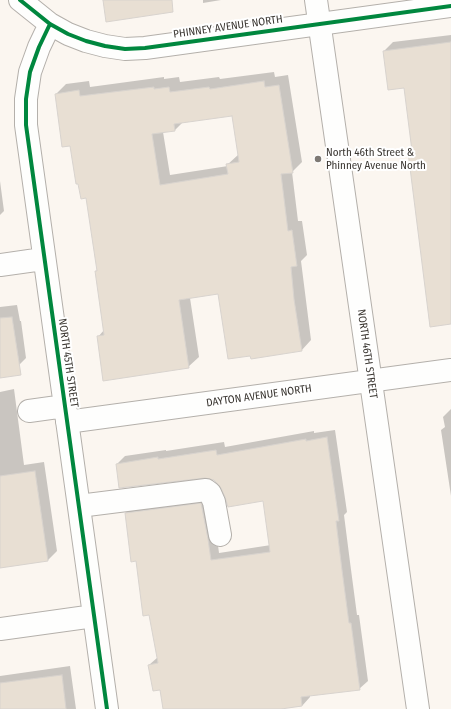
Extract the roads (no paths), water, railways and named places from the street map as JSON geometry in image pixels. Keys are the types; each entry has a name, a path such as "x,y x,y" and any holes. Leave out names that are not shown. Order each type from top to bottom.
{"street":[{"name":"PHINNEY AVENUE NORTH","path":"20,0 50,24 68,34 86,41 125,49 145,48 451,6"},
{"name":"NORTH 46TH STREET","path":"316,0 418,709"},
{"name":"NORTH 45TH STREET","path":"50,24 39,47 30,72 26,99 26,125 43,259 107,709"},
{"path":"0,265 43,259"},
{"name":"DAYTON AVENUE NORTH","path":"30,411 66,414 371,381 451,370"},
{"path":"79,506 206,490 210,493 214,502 220,535"},
{"path":"0,629 94,616"}],"place":[{"name":"North 46th Street & Phinney Avenue North","path":"318,159"}]}
